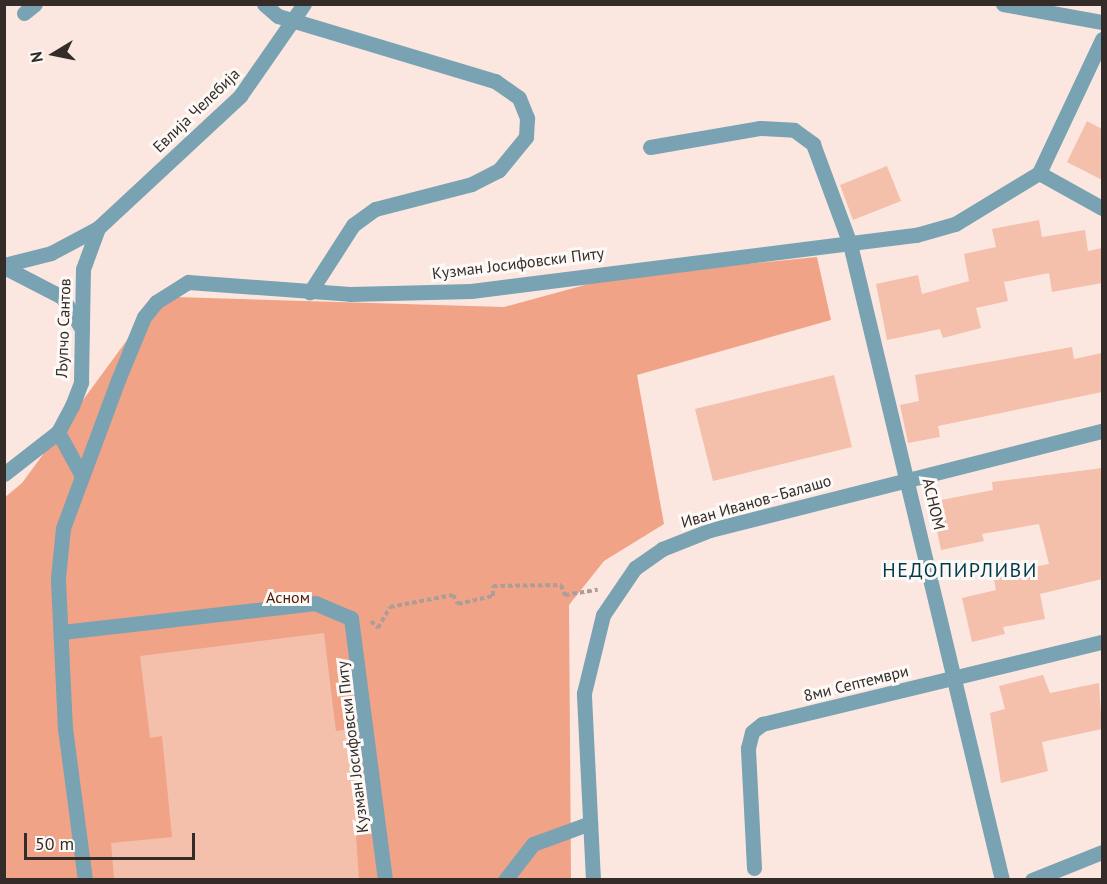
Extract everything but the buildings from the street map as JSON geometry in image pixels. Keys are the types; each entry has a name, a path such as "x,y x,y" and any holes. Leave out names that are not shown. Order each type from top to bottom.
{"street":[{"path":"264,4 267,11 296,22 495,81 519,98 527,118 526,137 499,170 472,184 375,209 353,225 310,292"},
{"name":"Евлија Челебија","path":"98,228 240,96 296,22 304,4"},
{"path":"1003,4 1102,22"},
{"path":"1102,39 1039,173 1102,208"},
{"name":"АСНОМ","path":"650,147 760,128 794,130 813,144 850,244 910,478 1002,879"},
{"name":"Кузман Јосифовски Питу","path":"86,879 65,729 58,578 63,528 81,474 144,317 156,302 188,282 310,292 471,291 850,244 955,224 1039,173"},
{"path":"4,266 51,253 98,228"},
{"name":"Љупчо Сантов","path":"4,474 58,432 81,382 83,268 98,228"},
{"path":"4,266 62,297 82,329"},
{"name":"Иван Иванов–Балашо","path":"593,879 584,693 603,615 635,568 662,549 710,530 1102,431"},
{"path":"58,432 81,474"},
{"path":"62,632 315,603 351,618"},
{"name":"Кузман Јосифовски Питу","path":"351,618 385,879"},
{"name":"8ми Септември","path":"754,868 752,732 762,724 1102,642"},
{"path":"505,879 533,844 590,824"},
{"path":"1032,879 1102,852"}],"path":[{"path":"351,618 368,618 378,628 390,607 453,595 458,604 493,596 493,586 561,585 565,595 620,588"}],"green space":[{"name":"Асном","path":"817,257 831,320 637,375 664,524 604,561 569,605 571,879 5,879 4,498 22,483 144,317 175,297 504,307 614,277"}],"district":[{"name":"НЕДОПИРЛИВИ","path":"960,570"}]}
